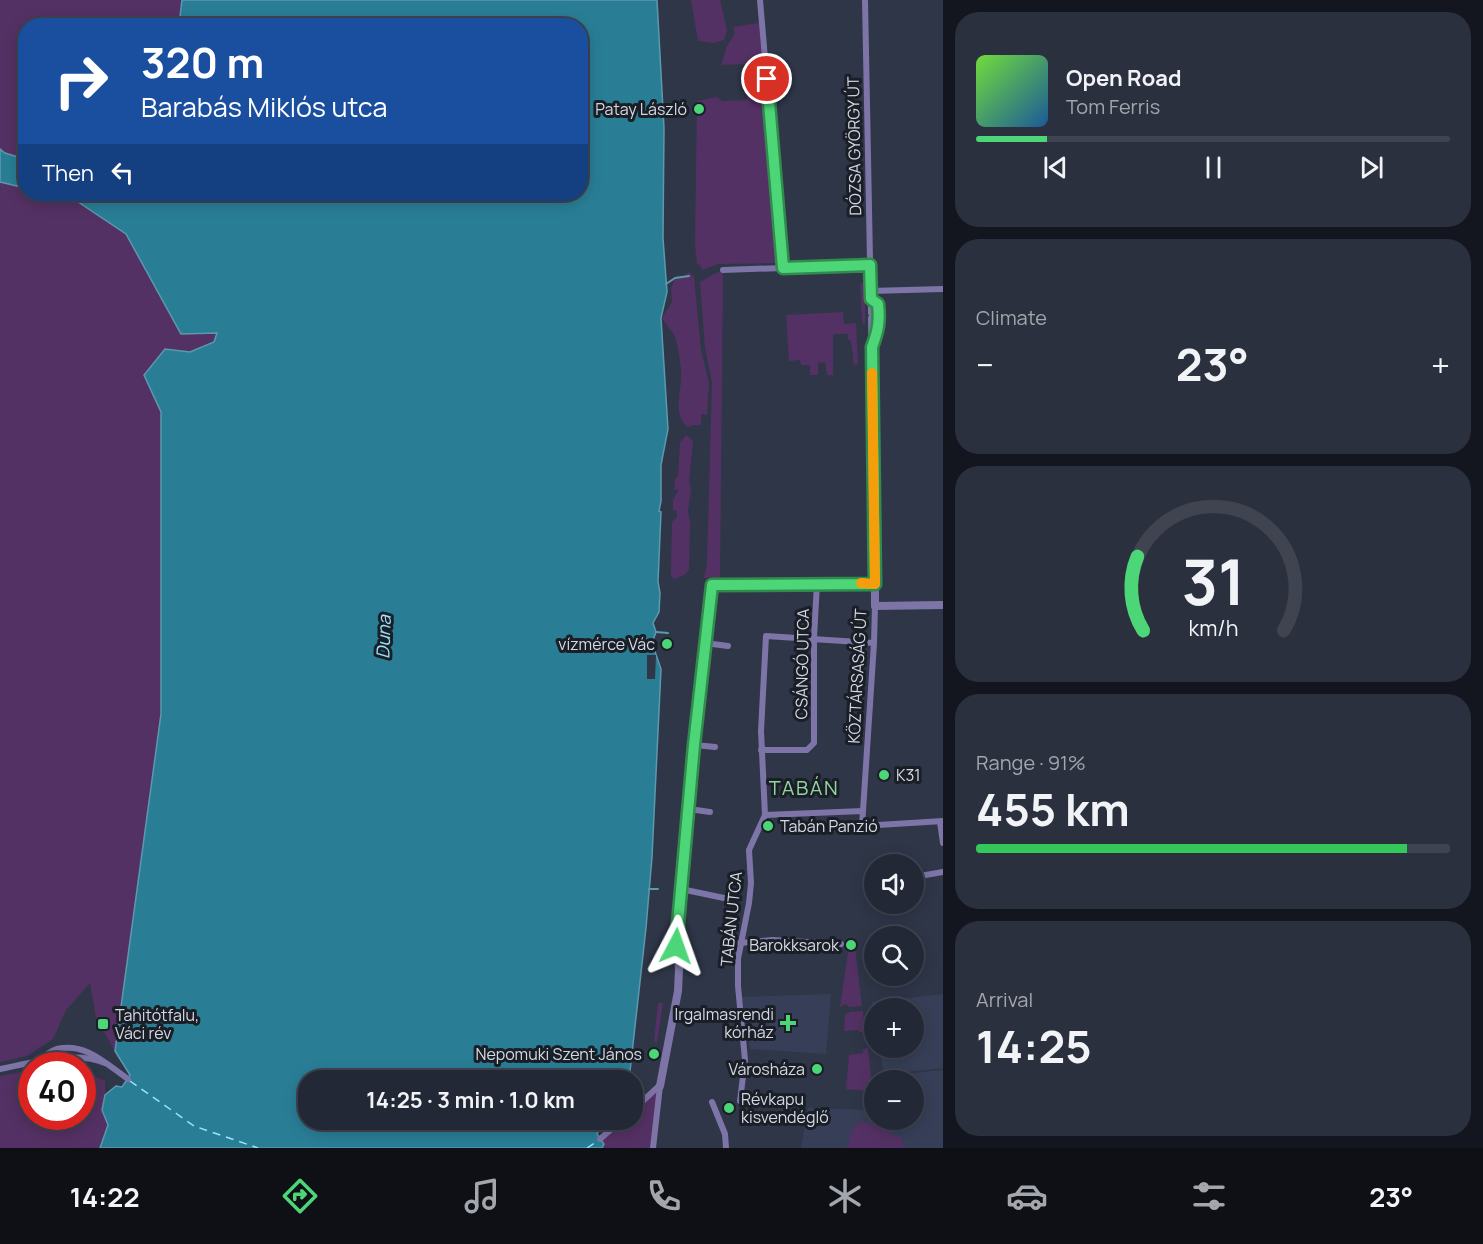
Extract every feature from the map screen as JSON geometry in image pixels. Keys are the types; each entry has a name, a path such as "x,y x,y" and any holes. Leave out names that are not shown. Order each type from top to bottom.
{"street":[{"path":"760,0 783,268"},
{"name":"DÓZSA GYÖRGY ÚT","path":"865,0 870,291"},
{"path":"723,270 870,265"},
{"path":"870,291 943,289"},
{"name":"KÖZTÁRSASÁG ÚT","path":"870,291 875,584 874,643 862,826 942,822"},
{"name":"KÖZTÁRSASÁG ÚT","path":"871,299 878,304 879,315 879,328 872,347"},
{"name":"CSÁNGÓ UTCA","path":"761,750 807,750 813,746 817,583"},
{"path":"653,1148 660,1086 678,991 679,969 676,946 694,745 712,585 875,584"},
{"path":"874,606 943,605"},
{"name":"TABÁN UTCA","path":"740,1101 745,1060 738,986 738,959 751,883 749,850 765,815 761,750 766,636 814,638"},
{"path":"814,638 874,643"},
{"path":"705,643 728,646"},
{"path":"694,745 715,747"},
{"path":"690,808 710,812"},
{"path":"765,815 863,811"},
{"path":"942,822 943,843"},
{"path":"924,875 943,872"},
{"path":"681,889 724,898"},
{"path":"740,943 772,940 841,944"},
{"path":"51,1052 55,1049 78,1047 89,1052"},
{"path":"96,1056 128,1079"},
{"path":"96,1059 105,1063"},
{"path":"0,1069 18,1066"},
{"path":"643,1101 660,1086"},
{"path":"712,1102 725,1134 726,1148"},
{"path":"600,1139 610,1130"}],"shaded area":[{"path":"0,0 182,0 180,18 18,18 18,157 0,149"},
{"path":"691,0 720,0 727,30 724,40 713,43 698,41"},
{"path":"759,23 779,263 718,264 702,270 697,264 695,244 697,101 717,97 722,101 747,100 745,64 721,65 727,46 735,33 733,27"},
{"path":"0,182 18,186 18,201 76,201 126,234 181,334 217,333 214,341 190,352 165,349 144,375 161,412 161,714 115,1051 96,1018 90,983 66,1010 53,1039 33,1052 18,1052 18,1058 0,1062"},
{"path":"689,272 694,277 701,350 709,383 707,415 701,414 701,425 688,427 683,422 679,408 681,377 675,336 662,318 672,302 671,288 675,278 685,276"},
{"path":"718,272 723,273 720,577 704,578 707,564 712,382 705,348 700,282"},
{"path":"860,283 865,283 865,324 862,323"},
{"path":"843,312 844,324 856,323 858,364 854,365 848,334 833,334 833,375 827,375 825,362 818,363 818,375 810,375 810,365 801,365 800,360 789,361 786,315"},
{"path":"686,435 693,441 688,511 690,522 689,569 685,575 674,579 671,576 672,522 677,517 677,511 673,510 673,500 679,489 674,490 675,479 678,476 680,443"},
{"path":"850,940 854,940 862,1006 850,1007 845,1004 840,1007"},
{"name":"Irgalmasrendi kórház","path":"831,994 826,1054 750,1049 742,997"},
{"path":"943,994 943,1068 883,1070 881,1058 924,1058 924,998 908,998"},
{"path":"658,1003 663,1003 657,1042 654,1042"},
{"path":"863,1011 864,1032 844,1031 845,1015 850,1012"},
{"path":"863,1049 864,1058 869,1058 870,1070 864,1070 864,1091 846,1089 849,1055 863,1053"},
{"path":"943,1070 943,1148 801,1148 808,1108 864,1110 864,1130 924,1130 924,1072"},
{"path":"18,1073 18,1130 96,1130 96,1077 105,1081 102,1110 108,1125 100,1148 0,1148 0,1076"},
{"path":"660,1086 653,1148 602,1148 604,1144 600,1139 610,1130 643,1130 643,1101"},
{"path":"860,1122 864,1123 864,1130 890,1130 893,1136 902,1137 903,1148 847,1148 852,1129"}],"water":[{"name":"Duna","path":"182,0 657,0 664,128 663,238 667,292 661,318 668,429 661,465 659,612 653,623 656,632 652,643 661,669 652,857 630,1070 298,1070 298,1130 599,1130 597,1134 604,1144 602,1148 100,1148 108,1125 102,1110 105,1095 116,1086 122,1087 130,1075 115,1051 161,714 161,412 144,375 165,349 190,352 214,342 217,333 181,334 126,234 76,201 588,201 588,18 180,18"},
{"path":"0,149 18,157 18,186 0,182"}],"pier":[{"path":"647,655 656,655 655,679 647,679"}],"waterway":[{"path":"666,284 675,278 689,276"},
{"path":"656,632 668,633"},
{"path":"649,889 658,889"}],"ferry route":[{"path":"130,1081 194,1126 258,1148"},
{"path":"587,1148 599,1140"}],"slow traffic":[{"path":"861,583 875,584 872,373"}],"place":[{"name":"Patay László","path":"699,109"},
{"name":"vízmérce Vác","path":"667,644"},
{"name":"K31","path":"884,775"},
{"name":"Tabán Panzió","path":"768,826"},
{"name":"Barokksarok","path":"851,945"},
{"name":"Irgalmasrendi kórház","path":"788,1023"},
{"name":"Tahitótfalu, Váci rév","path":"103,1024"},
{"name":"Nepomuki Szent János","path":"654,1054"},
{"name":"Városháza","path":"817,1069"},
{"name":"Révkapu kisvendéglő","path":"729,1108"}],"district":[{"name":"TABÁN","path":"804,788"}],"route":[{"path":"676,946 694,745 712,585 875,584 872,347 879,328 879,315 878,304 871,299 870,265 783,268 767,79"}]}
